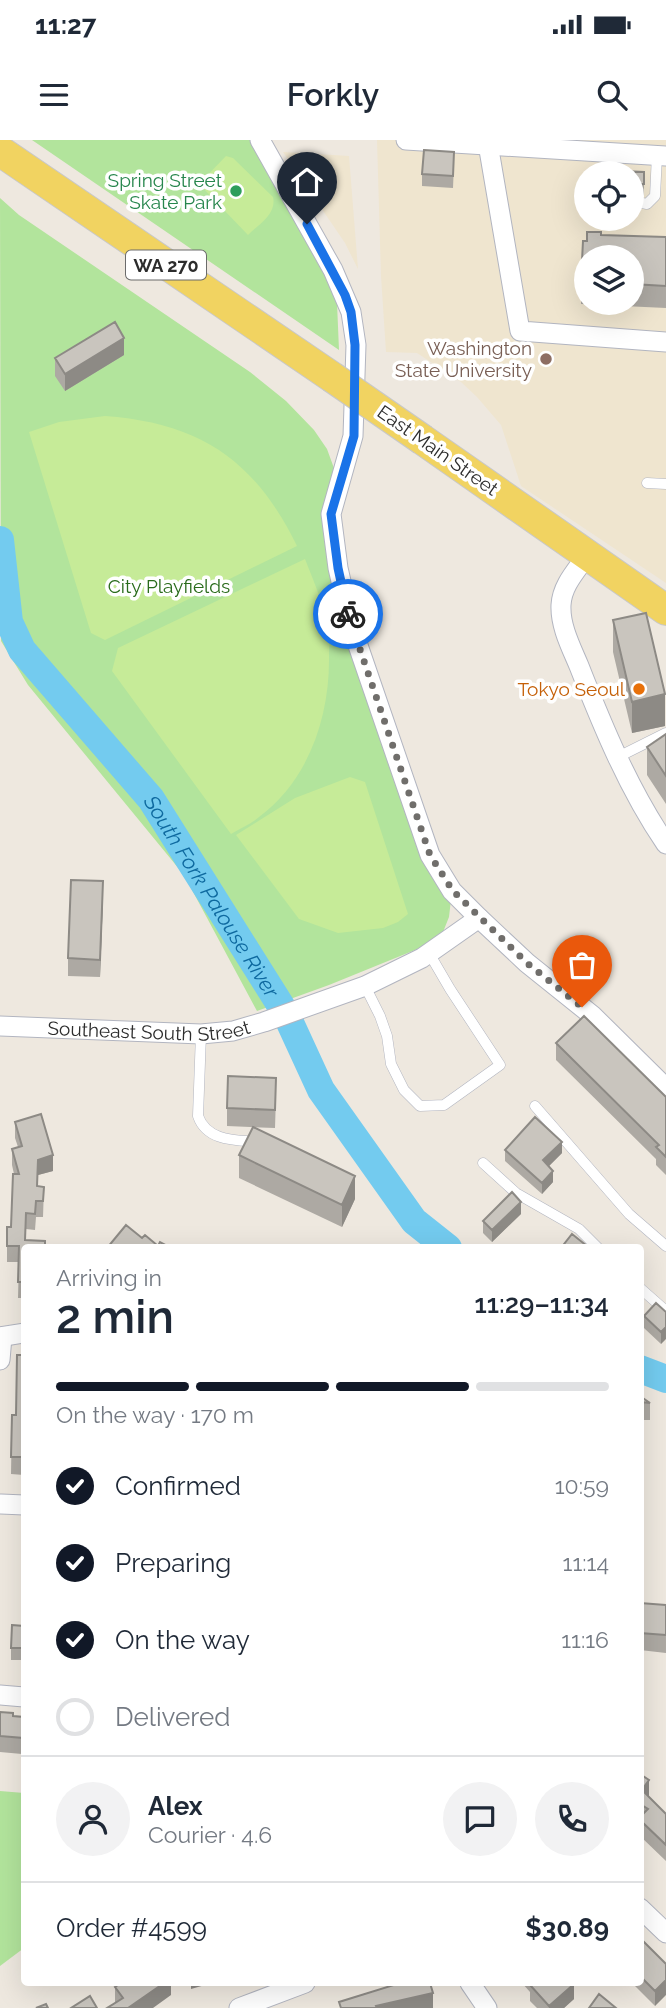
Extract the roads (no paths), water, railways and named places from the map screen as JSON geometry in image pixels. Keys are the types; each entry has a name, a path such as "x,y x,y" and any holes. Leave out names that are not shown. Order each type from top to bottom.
{"main road":[{"name":"East Main Street","path":"0,151 332,377 666,610"}],"street":[{"path":"260,140 345,295 351,312 355,345 354,436 331,514 338,568 351,625 430,855 453,891 480,918 527,963 593,1016 666,1088"},
{"path":"406,140 476,142 661,155"},
{"path":"476,142 520,331 666,342"},
{"path":"588,554 565,587 561,603 562,620 591,697 618,757 666,844"},
{"name":"Southeast South Street","path":"0,1026 201,1034 233,1031 365,986 429,953 480,918"},
{"path":"0,1360 1,1337 21,1334"},
{"path":"1,1504 21,1505"},
{"path":"0,1695 21,1697"},
{"path":"644,1912 666,1933"},
{"path":"239,2008 296,1986"},
{"path":"472,1986 487,2008"}],"lane":[{"path":"644,203 654,199 661,155"},
{"path":"647,483 666,484"},
{"path":"618,757 666,733"},
{"path":"365,986 380,1016 387,1036 391,1064 404,1090 420,1106 444,1105 500,1065 429,953"},
{"path":"201,1034 198,1116 201,1124 222,1139 264,1142"},
{"path":"535,1106 629,1214 666,1246"},
{"path":"483,1163 516,1193 579,1229 594,1244"},
{"path":"644,1292 666,1311"}],"waterway":[{"name":"South Fork Palouse River","path":"0,540 9,622 22,650 151,799 286,1014 321,1090 414,1221 443,1244"},
{"name":"South Fork Palouse River","path":"644,1371 666,1379"}],"place":[{"name":"Spring Street Skate Park","path":"236,191"},
{"name":"Washington State University","path":"546,359"},
{"name":"Tokyo Seoul","path":"639,689"}],"park label":[{"name":"City Playfields","path":"169,586"}]}
